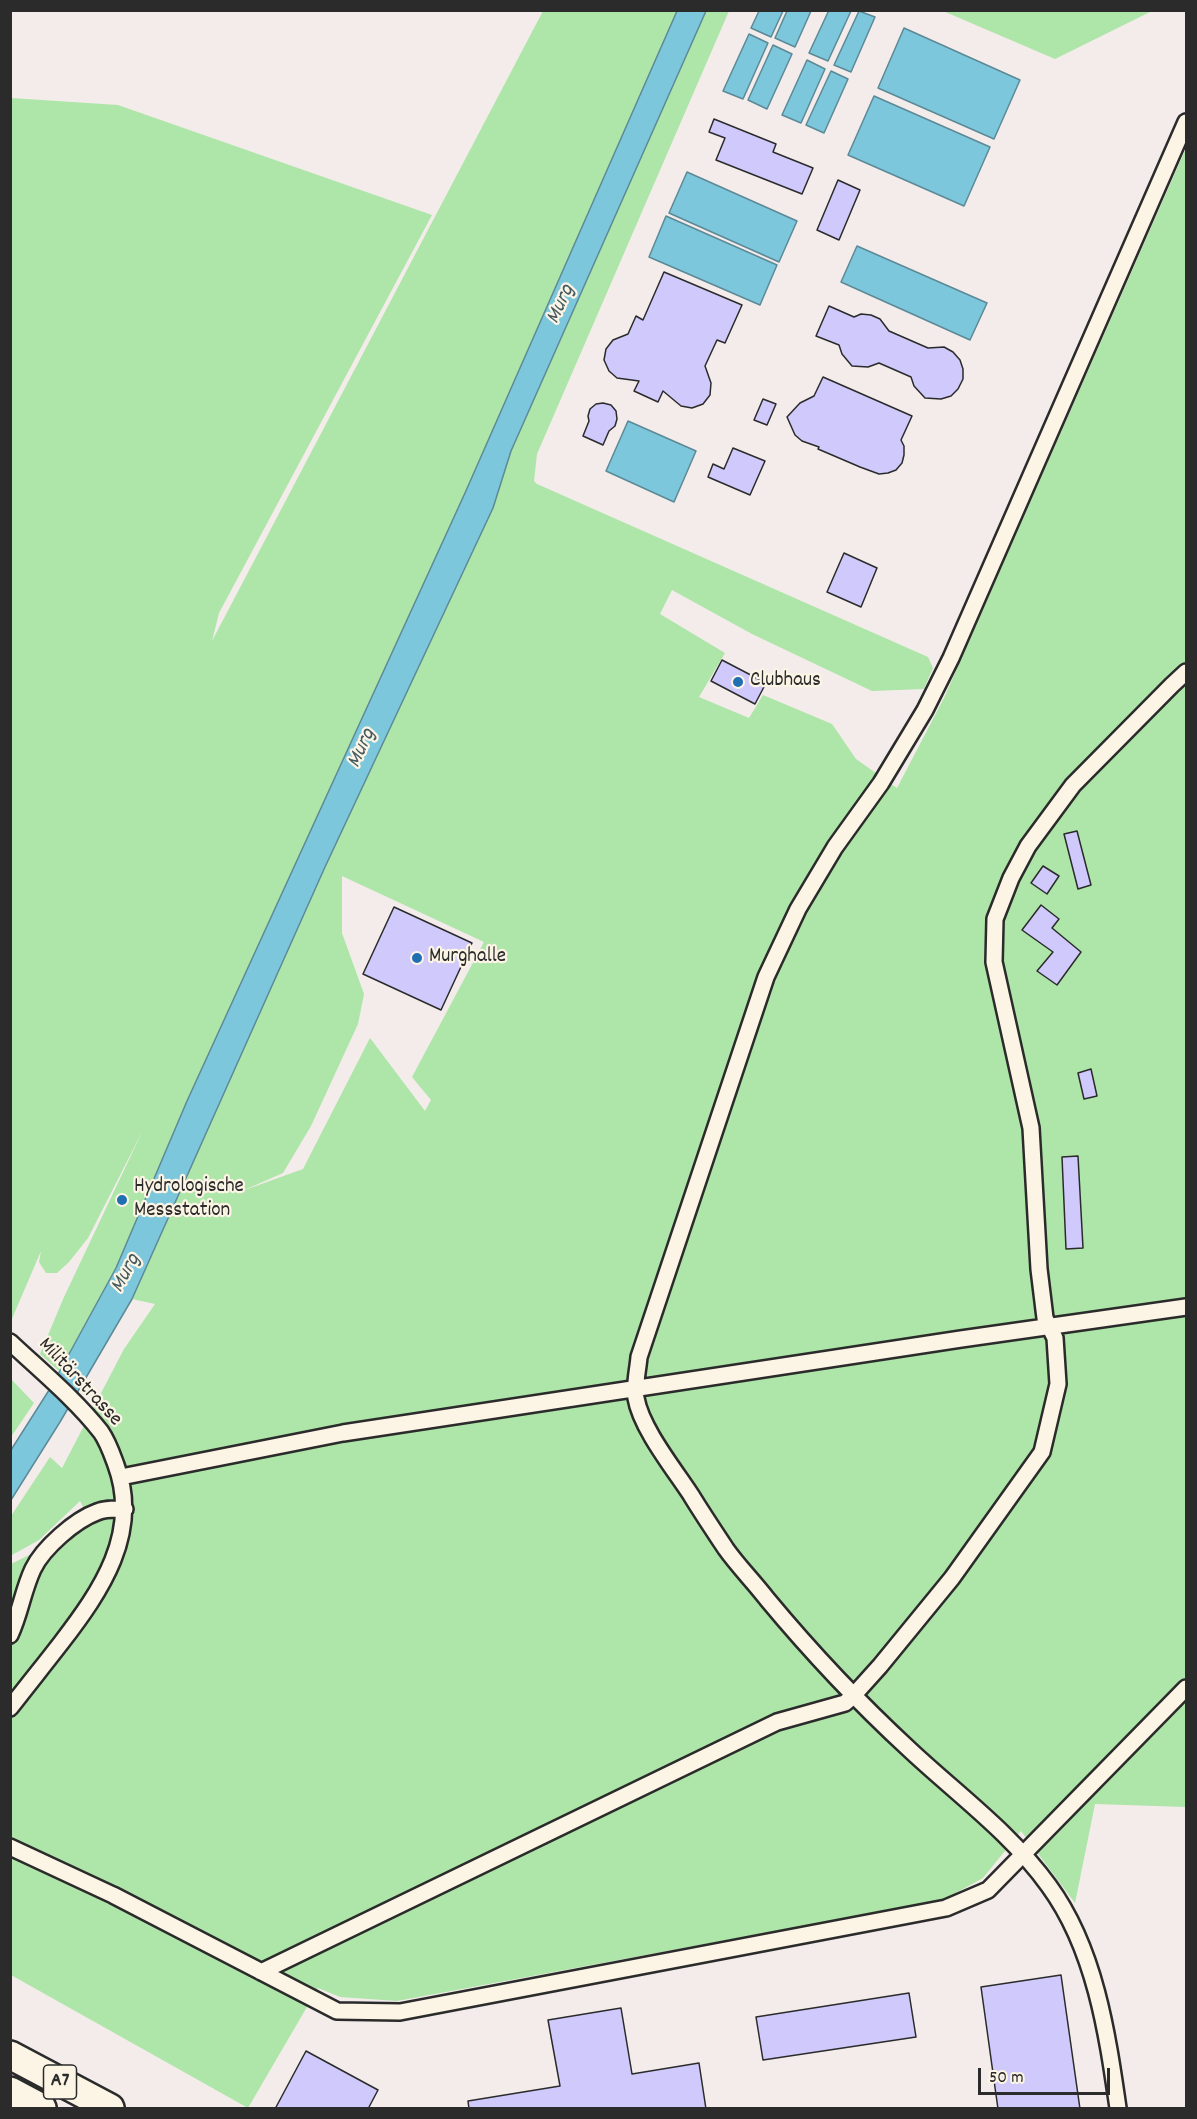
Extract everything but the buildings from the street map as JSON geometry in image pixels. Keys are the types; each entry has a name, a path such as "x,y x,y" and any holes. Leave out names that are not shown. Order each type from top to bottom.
{"highway":[{"name":"A7","path":"10,2055 110,2109"},
{"name":"A7","path":"10,2091 42,2109"}],"street":[{"path":"1118,2109 1102,2013 1092,1977 1074,1927 1049,1886 1024,1854 853,1696 794,1632 727,1551 648,1427 636,1399 636,1388 639,1357 766,977 798,909 835,848 887,774 925,710 947,667 1186,122"},
{"path":"261,1972 777,1722 845,1703 880,1666 952,1578 1042,1452 1058,1384 1055,1338 1045,1318 1039,1269 1031,1128 994,962 995,919 1011,878 1028,846 1073,785 1186,672"},
{"path":"121,1477 322,1436 1186,1307"},
{"name":"Militärstrasse","path":"10,1342 102,1433 121,1477 125,1509 121,1540 111,1568 97,1594 10,1708"},
{"path":"10,1635 32,1570 46,1550 63,1534 96,1512 125,1509"},
{"path":"10,1847 113,1895 338,2011 400,2012 946,1908 988,1890 1186,1688"}],"green space":[{"path":"543,11 677,11 465,493 187,1101 116,1268 59,1371 40,1354 64,1297 143,1130 88,1238 57,1273 46,1273 39,1262 41,1251 11,1321 11,98 118,105 432,215 219,613 212,641"},
{"path":"706,11 729,11 537,454 534,481 928,657 933,668 924,689 872,691 752,634 672,590 660,614 725,653 699,697 749,718 763,695 832,724 856,759 897,788 944,698 1186,148 1186,1807 1095,1804 1075,1903 1021,1831 983,1878 943,1900 397,2001 340,1997 318,1988 248,2108 11,1975 11,1564 92,1524 80,1501 39,1540 12,1555 11,1516 50,1457 62,1468 124,1349 155,1304 132,1299 325,867 493,508 511,451","holes":["342,876 484,942 412,1077 431,1100 425,1111 370,1038 303,1169 242,1191 283,1173 311,1126 358,1024 364,994 342,933"]},
{"path":"943,11 1152,11 1055,59"},
{"path":"11,1379 34,1403 11,1437"}],"water":[{"path":"829,10 851,11 828,61 809,53"},
{"name":"Murg","path":"677,11 706,11 511,451 493,508 325,867 132,1299 11,1500 11,1450 51,1387 116,1268 187,1101 465,493"},
{"path":"759,11 783,11 771,37 751,28"},
{"path":"787,11 811,11 795,47 775,38"},
{"path":"859,11 875,17 851,72 834,65"},
{"path":"904,28 1020,80 994,139 878,88"},
{"path":"749,34 768,43 743,99 723,91"},
{"path":"773,45 792,54 767,109 748,100"},
{"path":"807,60 825,69 801,123 782,115"},
{"path":"831,71 848,79 824,133 806,125"},
{"path":"874,96 990,147 964,206 848,155"},
{"path":"687,172 797,221 779,262 669,213"},
{"path":"666,216 777,265 760,305 649,257"},
{"path":"857,246 987,303 970,340 841,282"},
{"path":"628,421 696,451 674,502 606,471"}],"place":[{"name":"Clubhaus","path":"738,682"},
{"name":"Murghalle","path":"417,958"},
{"name":"Hydrologische Messstation","path":"122,1200"}]}
